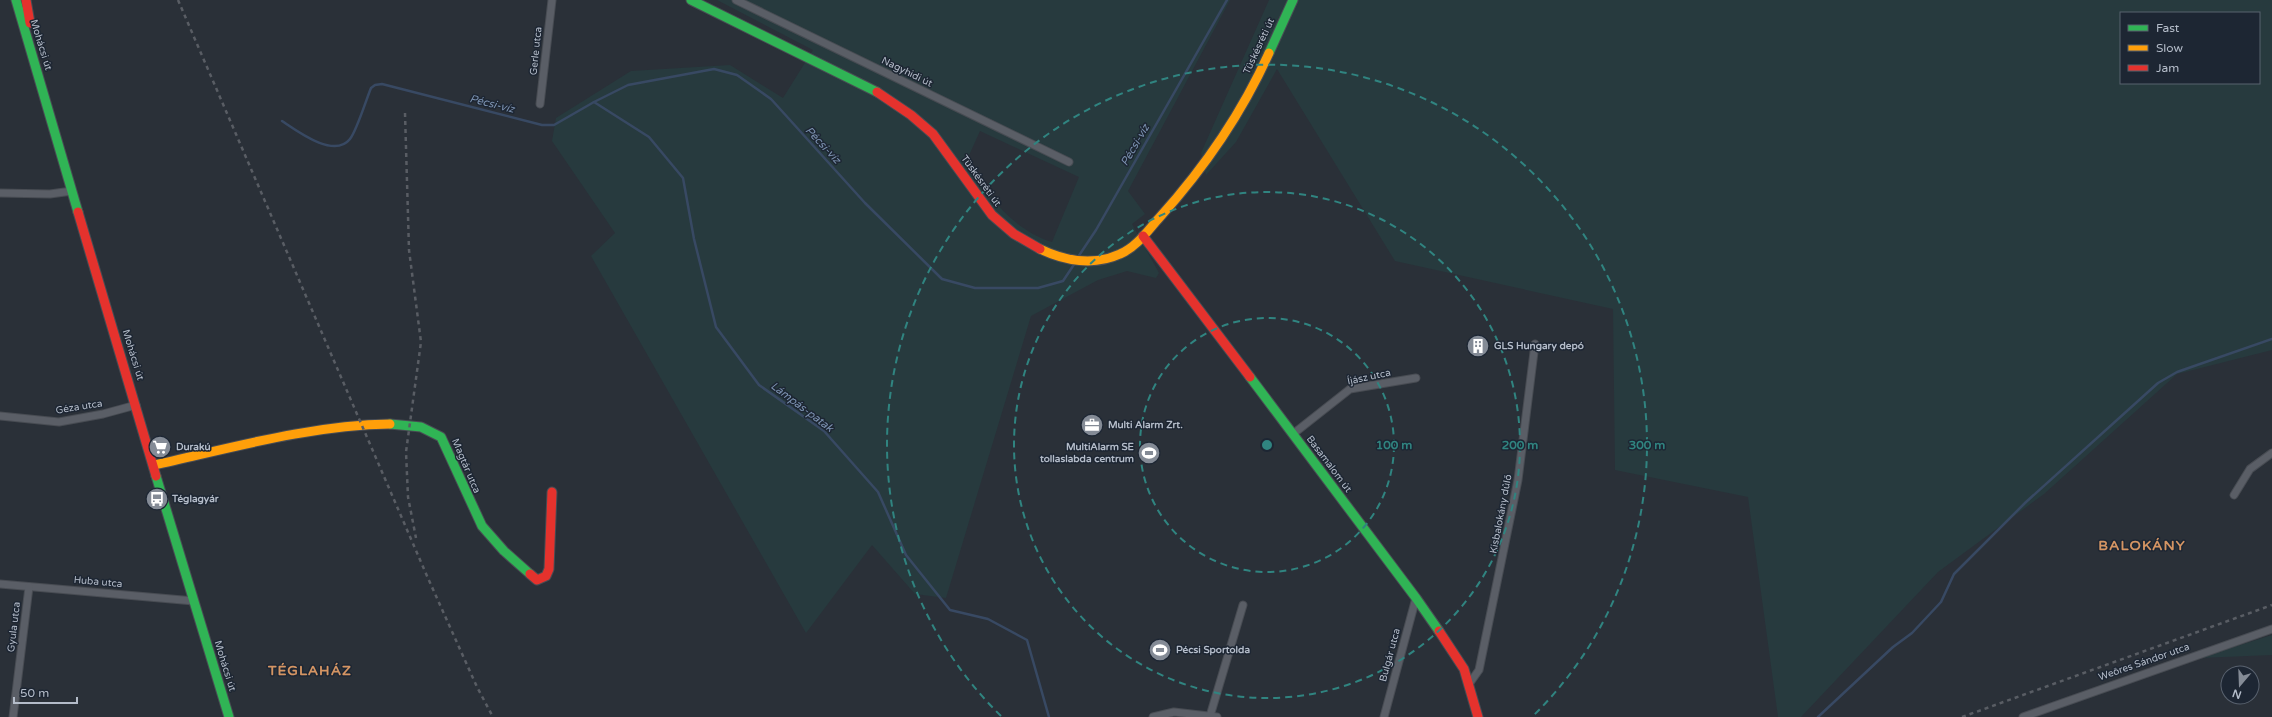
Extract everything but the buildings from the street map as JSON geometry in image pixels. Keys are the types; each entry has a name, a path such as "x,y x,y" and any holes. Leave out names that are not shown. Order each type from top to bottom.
{"street":[{"name":"Mohácsi út","path":"16,0 229,717"},
{"path":"26,0 27,12 32,29 29,42"},
{"name":"Gerle utca","path":"540,104 552,0"},
{"name":"Tüskésréti út","path":"691,0 879,93 896,104 922,124 939,142 977,197 1001,224 1039,248 1066,259 1084,262 1103,260 1120,254 1143,236 1173,203 1227,132 1240,112 1293,0"},
{"name":"Nagyhidi út","path":"736,0 1069,162"},
{"path":"0,193 50,194 72,191"},
{"name":"Basamalom út","path":"1143,236 1416,598 1464,669 1478,717"},
{"name":"Kisbalokány dűlő","path":"1469,684 1479,670 1518,480 1535,344"},
{"name":"Íjász utca","path":"1293,434 1350,389 1416,378"},
{"name":"Géza utca","path":"0,416 59,422 103,414 136,405"},
{"name":"Magtár utca","path":"154,465 304,432 387,424 423,427 436,433 445,442 468,498 484,530 537,580 546,576 549,569 552,492"},
{"path":"2234,495 2250,469 2272,453"},
{"name":"Huba utca","path":"0,584 194,601"},
{"name":"Gyula utca","path":"13,717 30,587"},
{"name":"Bulgár utca","path":"1384,717 1416,598"},
{"path":"1153,717 1174,712 1213,717 1243,605"},
{"name":"Weöres Sándor utca","path":"2027,716 2272,629"}],"green space":[{"path":"717,0 1230,0 1128,191 1145,214 1132,224 1159,273 1156,278 1127,271 1098,280 1031,316 946,598 915,594 872,545 806,633 591,256 615,233 552,141 556,118 631,71 730,65 783,98 813,50","holes":["980,131 1079,177 1052,242 1025,229 1002,210 992,199 966,162"]},
{"path":"1269,0 2272,0 2272,350 2177,374 2044,494 1938,572 1801,717 1778,717 1748,497 1615,470 1613,309 1395,261 1277,69 1236,142 1206,175 1201,153"},
{"path":"2272,635 2272,655 2199,658"}],"waterway":[{"name":"Pécsi-víz","path":"1078,257 1096,230 1227,0"},
{"name":"Pécsi-víz","path":"282,121 297,131 325,145 335,146 343,144 353,135 371,88 375,85 382,84 542,125 554,125 594,102 628,85 714,69 737,75 771,99 865,203 942,279 975,288 1038,288 1063,281 1075,263"},
{"name":"Lámpás-patak","path":"594,102 649,137 683,178 694,239 716,327 759,385 824,431 878,492 906,555 950,610 988,619 1027,640 1049,717"},
{"path":"1818,717 1893,647 1912,633 1941,602 1954,574 2026,502 2158,383 2177,372 2272,339"}],"railway":[{"path":"178,0 427,576 477,687 493,717"},
{"path":"405,113 409,250 421,342 406,452 408,497 416,538"},
{"path":"1962,717 2272,605"}],"traffic: fast":[{"path":"16,0 78,212"},
{"path":"691,0 877,92"},
{"path":"1269,53 1293,0"},
{"path":"1250,377 1416,598 1439,631"},
{"path":"390,424 421,427 441,437 482,526 504,551 530,574"},
{"path":"156,476 229,717"}],"traffic: slow":[{"path":"1040,249 1059,257 1090,261 1110,258 1126,251 1137,243 1192,179 1221,140 1246,98 1269,53"},
{"path":"154,465 271,438 331,428 390,424"}],"traffic: jam":[{"path":"26,0 30,23"},
{"path":"877,92 911,115 933,134 992,215 1014,234 1040,249"},
{"path":"78,212 156,476"},
{"path":"1143,236 1250,377"},
{"path":"530,574 537,580 546,576 549,569 552,492"},
{"path":"1439,631 1464,669 1478,717"}],"place":[{"name":"GLS Hungary depó","path":"1478,346"},
{"name":"Multi Alarm Zrt.","path":"1092,425"},
{"name":"Durakú","path":"160,447"},
{"name":"MultiAlarm SE tollaslabda centrum","path":"1149,453"},
{"name":"Téglagyár","path":"157,499"},
{"name":"Pécsi Sportolda","path":"1160,650"}],"district":[{"name":"BALOKÁNY","path":"2142,545"},
{"name":"TÉGLAHÁZ","path":"310,670"}]}
